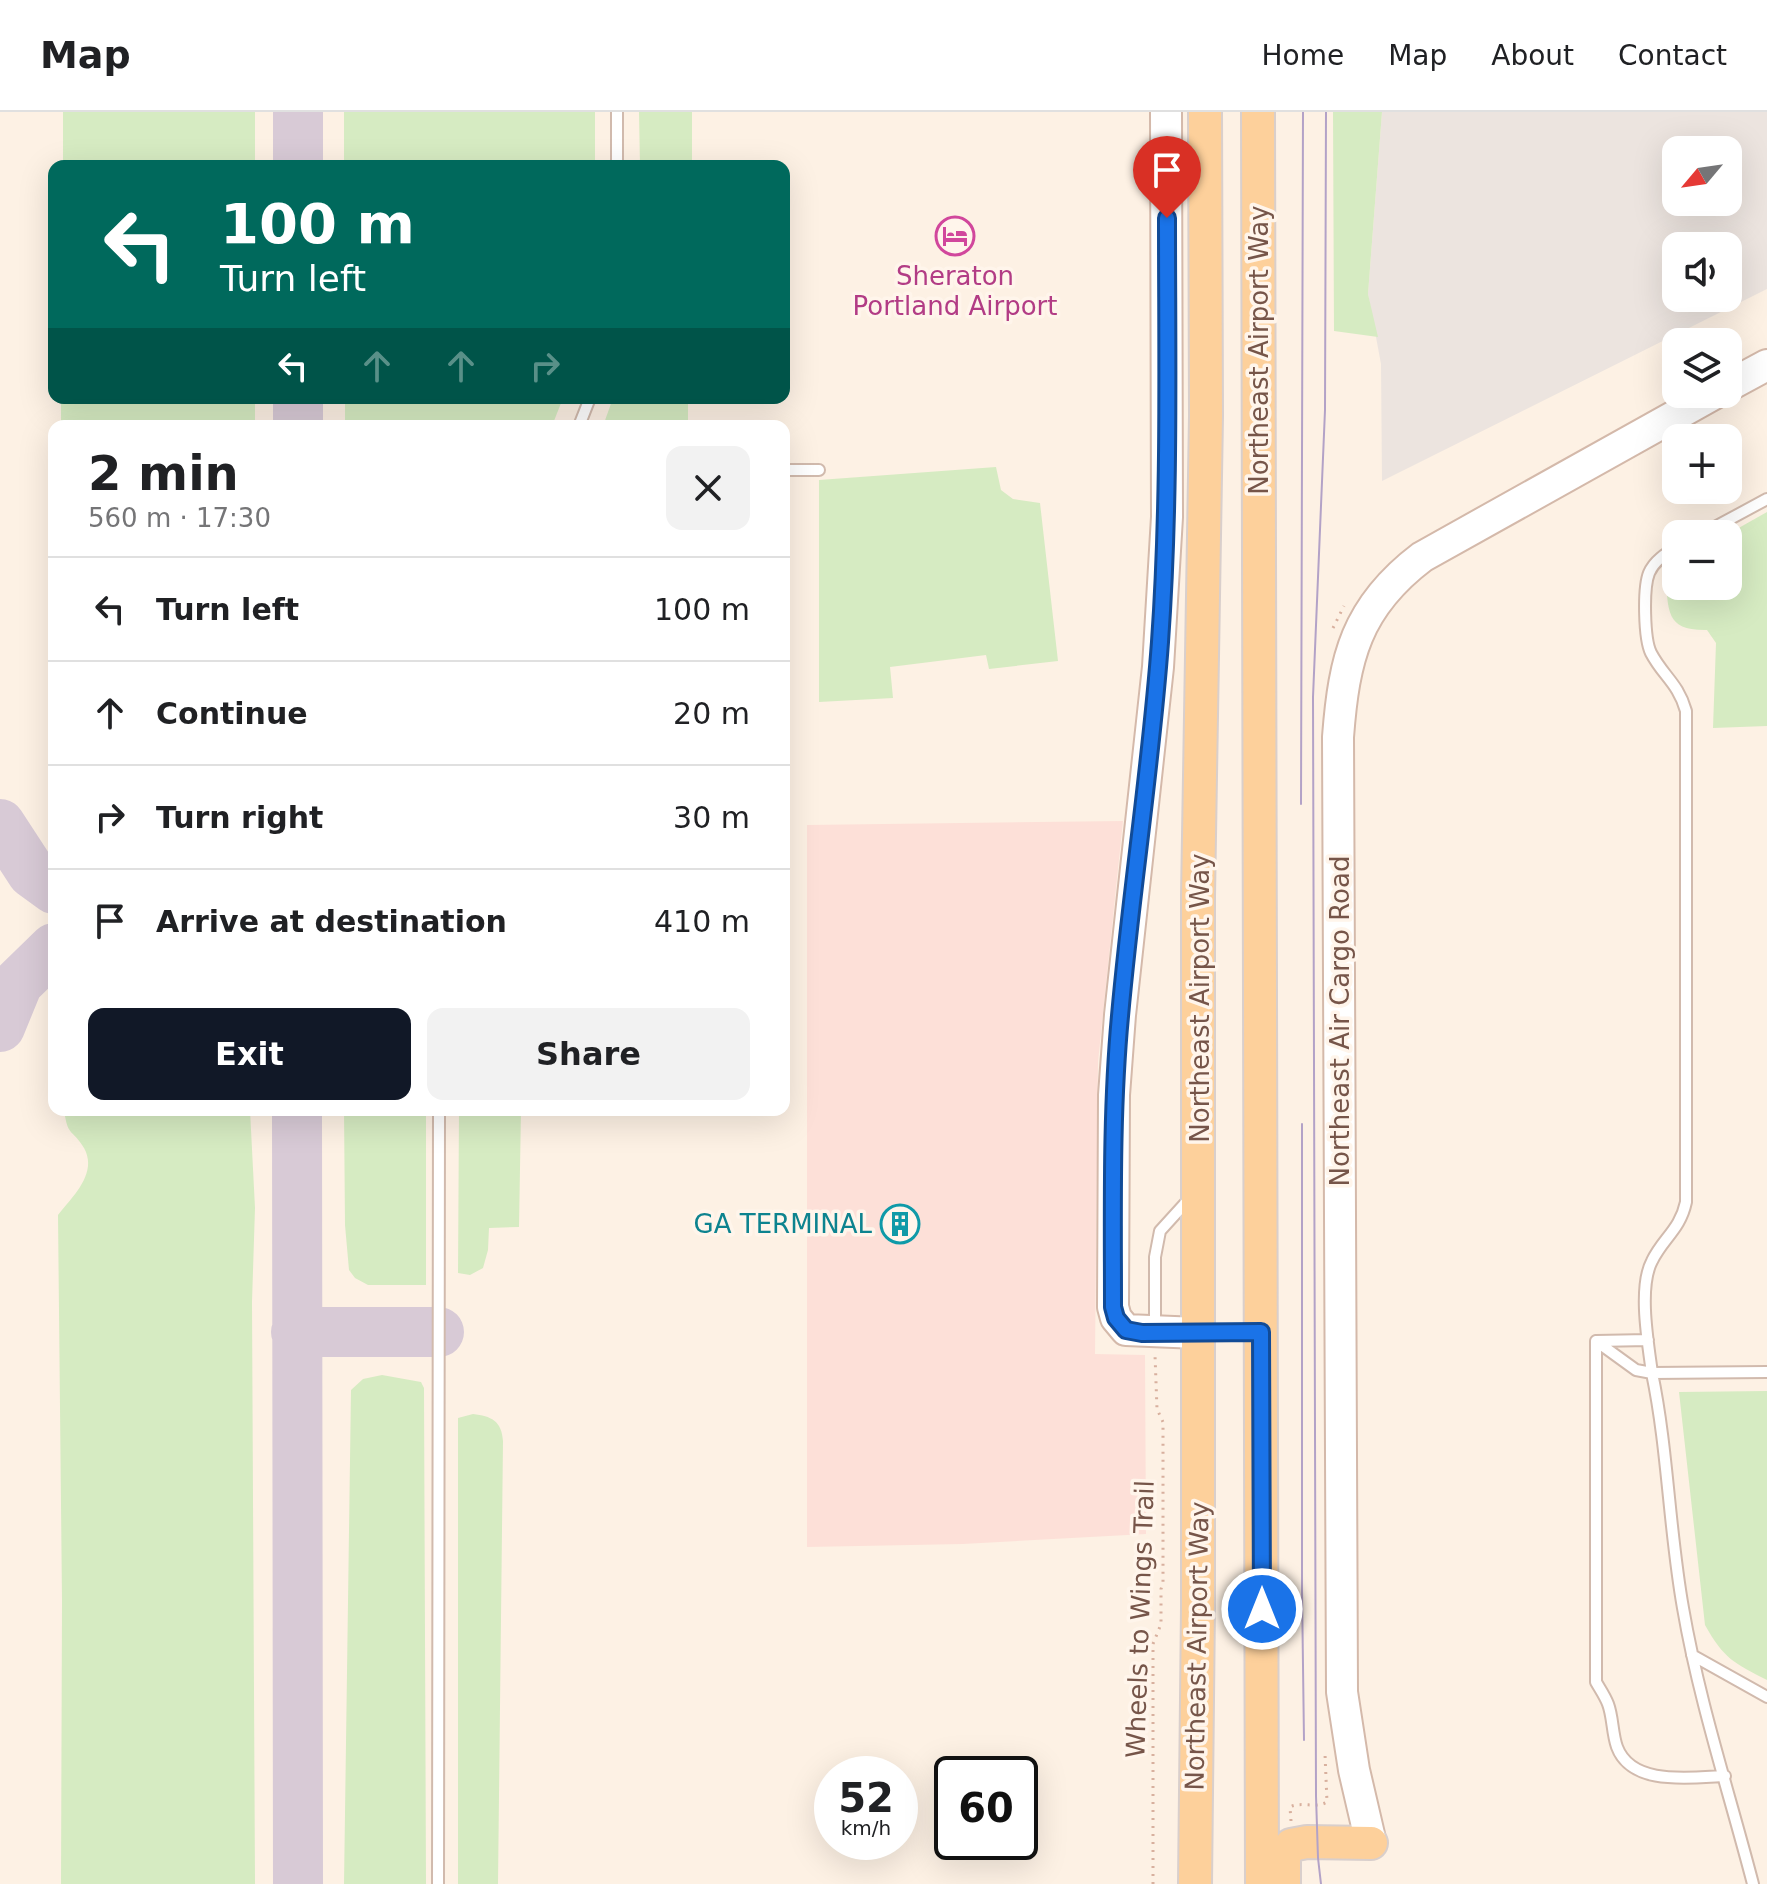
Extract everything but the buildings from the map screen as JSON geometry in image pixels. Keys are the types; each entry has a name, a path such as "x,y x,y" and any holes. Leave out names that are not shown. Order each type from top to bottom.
{"main road":[{"name":"Northeast Airport Way","path":"1195,1884 1200,1188 1198,896 1204,657 1205,112"},
{"name":"Northeast Airport Way","path":"1258,112 1262,1884"},
{"path":"1284,1884 1284,1856 1291,1845 1307,1842 1371,1843"}],"street":[{"path":"1166,112 1167,461 1163,594 1157,681 1114,1095 1113,1307 1116,1318 1126,1330 1155,1344 1198,1333"},
{"path":"1742,378 1767,365"},
{"name":"Northeast Air Cargo Road","path":"1371,1843 1354,1770 1342,1692 1338,737 1342,684 1349,655 1362,624 1378,599 1405,569 1689,408"}],"lane":[{"path":"617,112 617,160"},
{"path":"790,470 819,470"},
{"path":"1728,520 1767,499"},
{"path":"1662,558 1649,574 1646,642 1659,666 1679,689 1686,711 1686,1202 1682,1219 1648,1269 1648,1340 1682,1605 1692,1655 1753,1884"},
{"path":"438,1884 439,1116"},
{"path":"1155,1344 1155,1257 1160,1231 1200,1188"},
{"path":"1198,1333 1261,1332"},
{"path":"1596,1341 1648,1340"},
{"path":"1596,1341 1636,1370 1652,1373 1767,1372"},
{"path":"1596,1341 1596,1682 1608,1703 1617,1749 1630,1763 1650,1775 1664,1778 1725,1776"},
{"path":"1692,1655 1767,1697"},
{"path":"1255,1884 1262,1841"}],"path":[{"name":"Wheels to Wings Trail","path":"1153,1884 1153,1644 1161,1624 1163,1583 1163,1422 1157,1409 1155,1344"},
{"path":"1290,1812 1294,1804 1325,1805 1326,1796"}],"shaded area":[{"path":"1382,112 1767,112 1767,289 1742,301 1742,232 1662,232 1662,312 1721,312 1689,328 1662,328 1662,341 1382,481 1381,364 1368,294"},
{"path":"1123,821 1098,1062 1095,1354 1145,1355 1146,1534 963,1544 807,1547 807,825"}],"green space":[{"path":"63,112 255,112 255,160 63,160"},
{"path":"344,112 595,112 595,160 344,160"},
{"path":"639,112 692,112 692,160 640,160"},
{"path":"1333,112 1382,112 1368,294 1378,337 1334,331"},
{"path":"61,404 255,404 255,420 61,420"},
{"path":"345,404 561,404 554,420 345,420"},
{"path":"611,404 688,404 688,420 605,420"},
{"path":"996,467 1001,490 1013,499 1040,503 1058,661 989,669 986,655 890,667 893,698 819,702 819,480"},
{"path":"1767,512 1767,726 1713,728 1716,643 1707,630 1677,623 1667,600 1742,600 1742,526"},
{"path":"65,1116 250,1116 255,1208 252,1302 255,1884 61,1884 58,1215 82,1184 88,1166 84,1148 69,1129"},
{"path":"344,1116 426,1116 426,1285 368,1285 355,1278 349,1270 345,1225"},
{"path":"459,1116 521,1116 519,1227 489,1228 483,1268 470,1275 458,1273"},
{"path":"382,1375 421,1382 424,1388 426,1884 344,1884 351,1390 363,1379"},
{"path":"1767,1391 1767,1680 1731,1659 1718,1646 1705,1625 1679,1392"},
{"path":"473,1414 485,1416 498,1424 503,1441 498,1884 458,1884 458,1418"}],"taxiway":[{"path":"298,112 298,160"},
{"path":"298,404 298,420"},
{"path":"0,824 32,873 48,885"},
{"path":"0,1027 18,983 48,954"},
{"path":"297,1116 298,1884"},
{"path":"296,1332 439,1332"}],"tram line":[{"path":"1301,804 1303,112"},
{"path":"1321,1884 1316,1796 1313,697 1325,410 1326,112"},
{"path":"1302,1124 1304,1740"}],"place":[{"name":"Sheraton Portland Airport","path":"955,236"},
{"name":"GA TERMINAL","path":"900,1224"}],"route":[{"path":"1167,218 1167,517 1156,692 1114,1095 1113,1307 1116,1318 1126,1330 1142,1333 1261,1332 1262,1609"}]}
